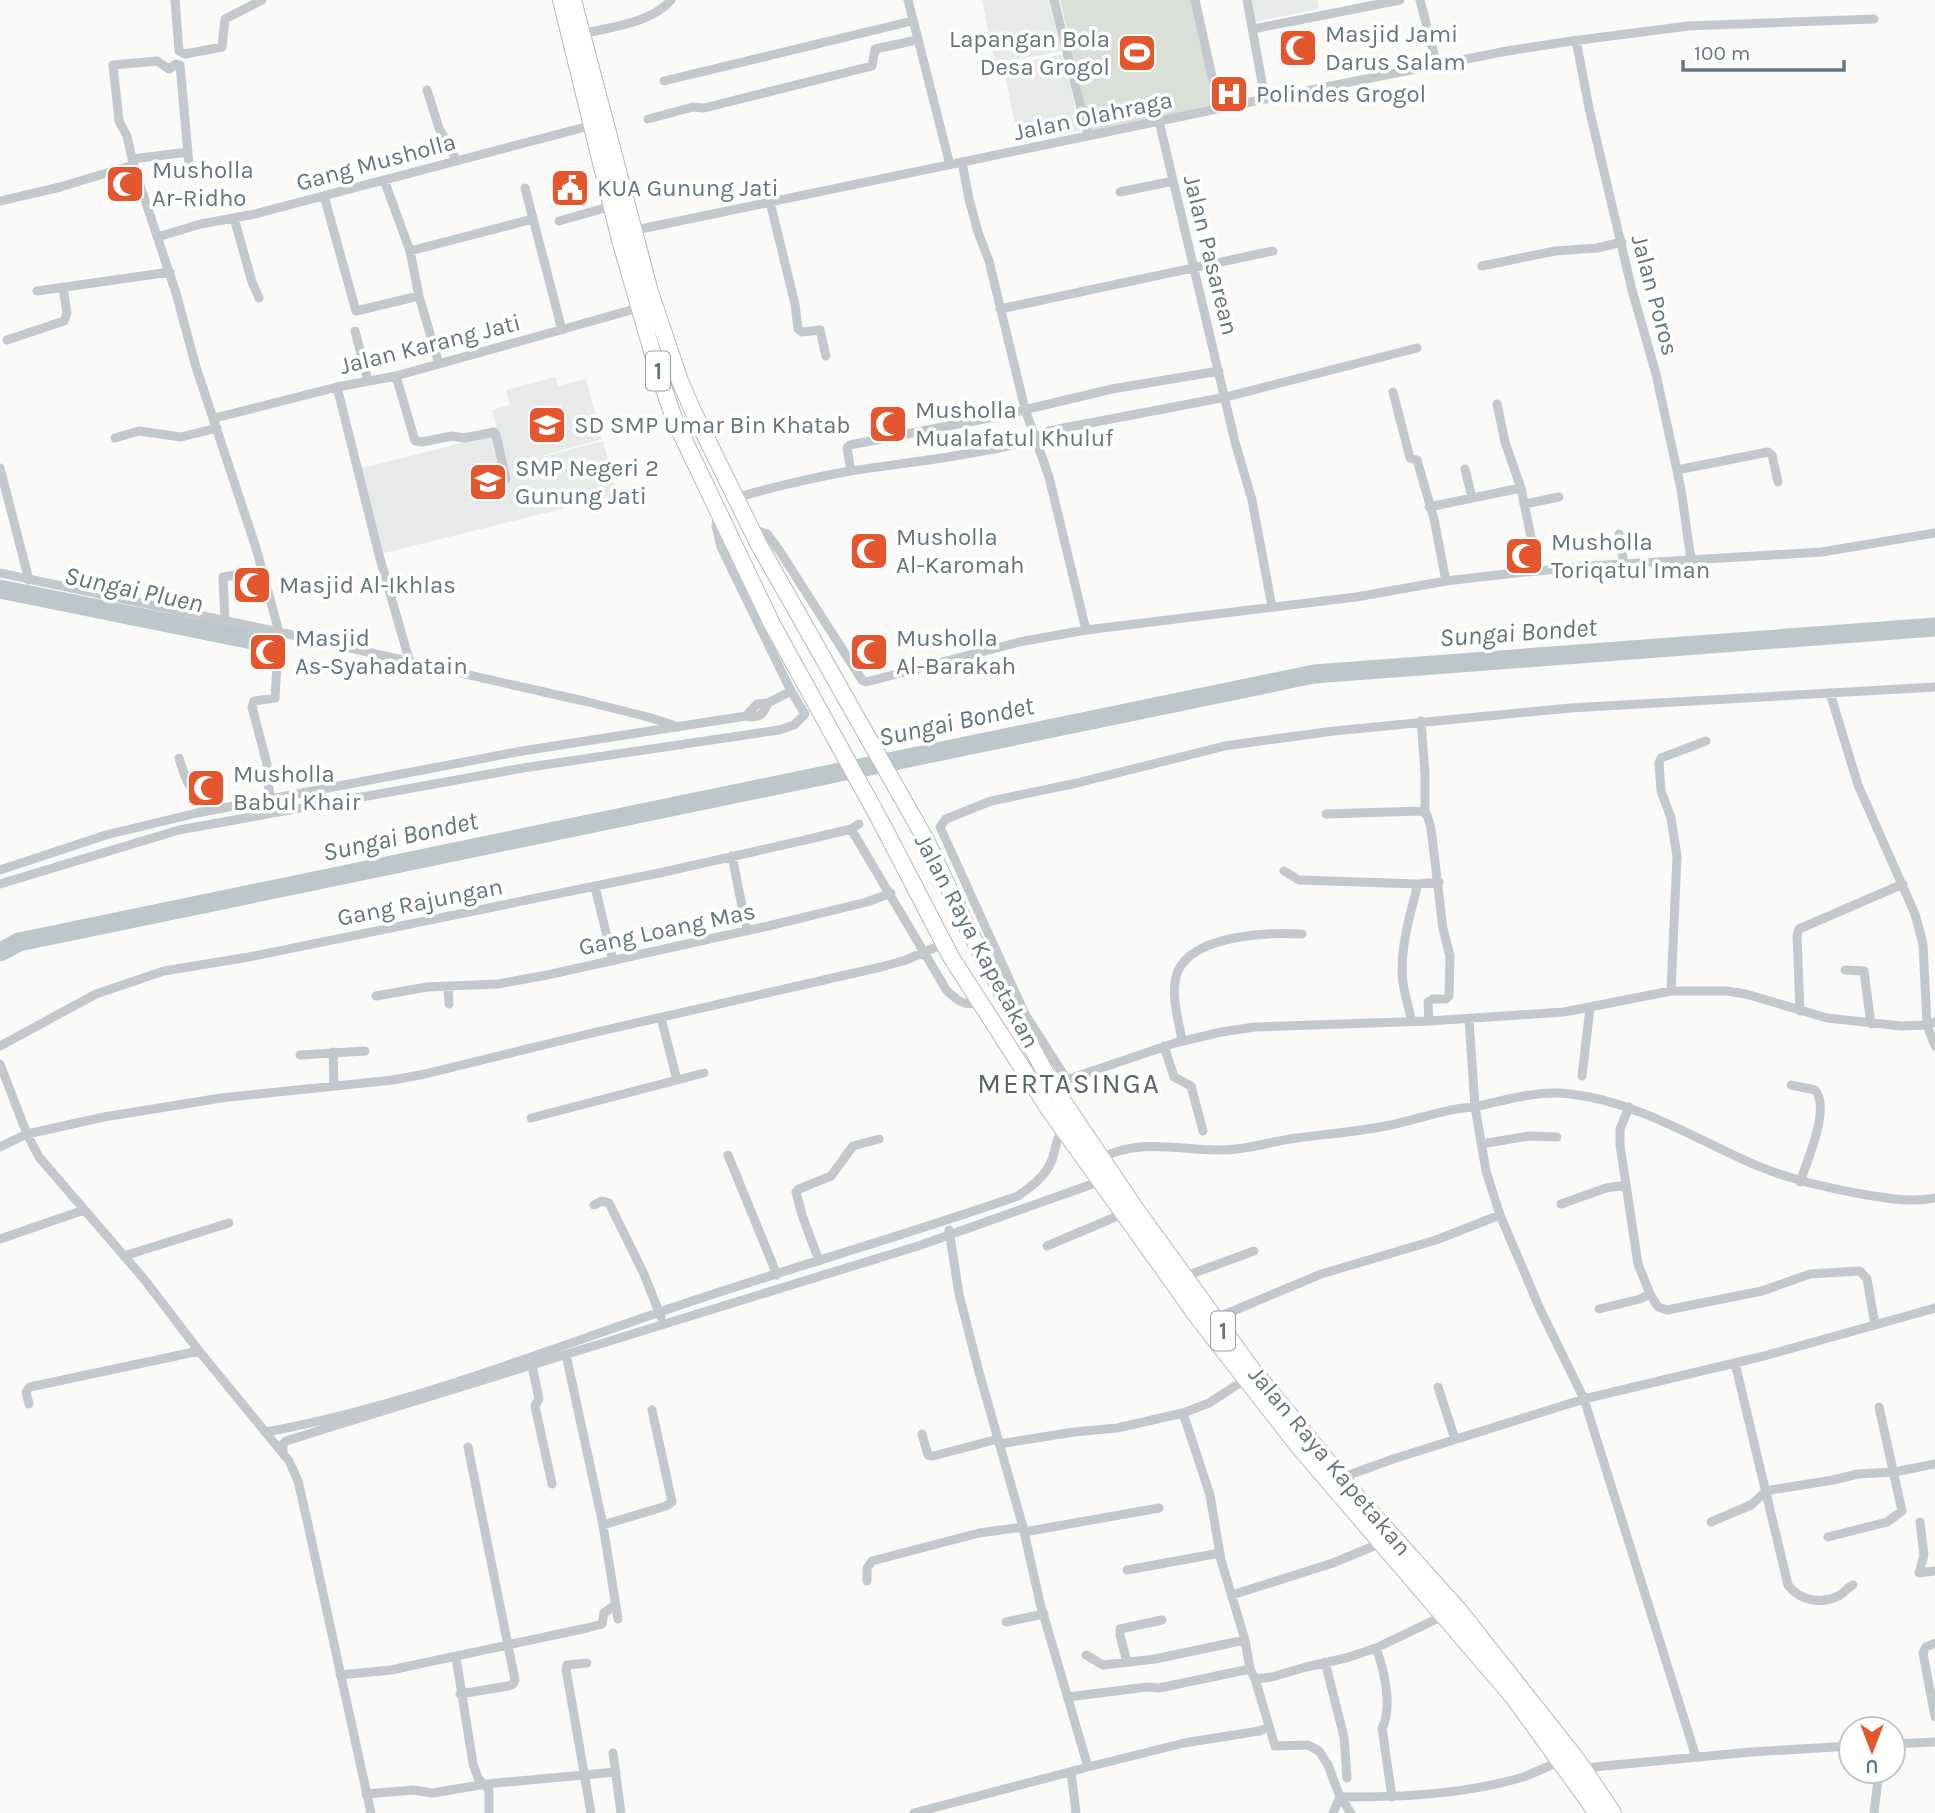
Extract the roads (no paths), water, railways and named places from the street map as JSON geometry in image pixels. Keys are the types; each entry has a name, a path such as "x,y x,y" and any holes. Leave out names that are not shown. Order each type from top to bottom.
{"highway":[{"name":"1","path":"561,0 599,124 675,421 772,624 943,944 978,1002 1068,1124"},
{"name":"1","path":"573,0 599,124 611,206 627,232"},
{"name":"1","path":"646,306 751,528"},
{"name":"Jalan Raya Kapetakan","path":"751,528 927,842 966,925 1060,1083 1068,1124 1082,1153 1101,1181 1129,1210"},
{"name":"Jalan Raya Kapetakan","path":"1068,1124 1101,1158 1129,1210 1239,1360 1336,1481 1583,1768 1613,1813"},
{"name":"Jalan Raya Kapetakan","path":"1178,1280 1214,1319 1239,1360 1246,1379 1298,1446 1336,1481 1381,1543 1451,1612 1597,1813"}],"street":[{"path":"175,0 180,51 185,54 222,47 225,19 262,0"},
{"path":"582,34 636,20 665,8 671,0"},
{"path":"908,0 950,165"},
{"path":"1054,0 1088,136"},
{"path":"1195,0 1219,108"},
{"path":"1247,0 1265,99"},
{"path":"1253,29 1400,0"},
{"path":"1420,0 1437,65"},
{"name":"Jalan Olahraga","path":"627,232 1219,108 1576,40 1688,26 1874,19"},
{"path":"664,81 912,21"},
{"path":"648,119 692,107 704,108 872,66 874,49 917,40"},
{"name":"Jalan Poros","path":"1576,40 1589,108 1656,374 1685,508 1691,560"},
{"path":"190,176 180,65 176,64 169,69 160,62 115,64 112,68 119,121 127,136 133,163 170,272 196,367 215,418 263,571 279,637 275,698 254,701 252,707 267,764 266,775 271,799"},
{"path":"427,90 439,128 457,161"},
{"name":"Jalan Pasarean","path":"1159,121 1235,442 1252,499 1272,607"},
{"name":"Gang Musholla","path":"157,237 599,124"},
{"path":"0,201 60,187 133,163 188,152"},
{"path":"962,162 972,210 989,261 1025,409 1049,477 1086,630"},
{"path":"384,180 410,251 419,296 439,364"},
{"path":"1120,192 1173,181"},
{"path":"525,188 562,330"},
{"path":"324,196 356,311 419,296"},
{"path":"770,202 799,329 802,332 820,330 826,356"},
{"path":"559,221 611,206"},
{"path":"234,218 259,298"},
{"path":"410,251 533,219"},
{"path":"1482,266 1556,251 1622,242"},
{"path":"1000,309 1273,251"},
{"path":"37,291 170,272"},
{"path":"7,340 64,321 67,313 63,288"},
{"name":"Jalan Karang Jati","path":"215,418 337,387 396,376 646,306"},
{"path":"355,331 368,381"},
{"path":"735,498 775,486 851,471 984,451 1037,439 1048,431 1226,397 1417,348"},
{"path":"851,471 847,448 850,445 924,432 1112,389 1219,371"},
{"path":"396,376 415,441 453,436 464,438 494,432 506,479"},
{"path":"337,387 379,555 410,663"},
{"path":"1392,392 1410,458 1417,460 1434,519 1446,582"},
{"path":"1497,404 1505,442 1521,488 1538,571"},
{"path":"115,438 139,431 181,437 217,428"},
{"path":"1677,470 1768,452 1772,455 1777,482"},
{"path":"0,468 29,580"},
{"path":"1465,469 1472,498"},
{"path":"1429,507 1521,488"},
{"path":"1524,504 1559,497"},
{"path":"0,884 179,830 523,768 779,730 794,725 805,714 791,691 721,547 716,526 717,512"},
{"path":"751,528 767,534 779,550 866,682 1019,642 1086,630 1356,597 1446,582 1538,571 1822,552 1935,533"},
{"path":"1619,534 1624,564"},
{"path":"225,620 223,577 263,571"},
{"path":"0,573 225,620 279,637 635,713 680,727"},
{"path":"1931,1023 1871,1024 1800,1011 1746,994 1726,991 1671,991 1590,1008 1469,1019 1255,1027 1221,1031 1164,1046 1060,1083 1025,1014 940,827 941,821 991,801 1077,783 1225,746 1335,730 1570,708 1935,688"},
{"path":"0,870 106,835 220,808 522,751 747,716 754,706 768,704 791,691"},
{"path":"1830,693 1858,785 1903,884 1923,944 1935,1046"},
{"path":"1421,721 1425,812 1430,823 1443,929 1450,956 1450,991 1446,999 1433,999 1428,1002 1429,1021"},
{"path":"1671,991 1678,856 1671,818 1661,790 1659,763 1661,758 1706,741"},
{"path":"179,758 191,791 220,808"},
{"path":"1326,814 1425,812"},
{"name":"Gang Rajungan","path":"0,1046 96,994 164,971 249,957 596,887 855,827 891,894"},
{"path":"732,856 747,931"},
{"path":"1284,870 1299,880 1418,884 1439,882"},
{"path":"1412,1021 1403,982 1404,956 1406,934 1418,884"},
{"path":"1800,1011 1798,931 1903,884"},
{"path":"596,887 613,961"},
{"path":"891,894 947,991 967,1004 978,1002"},
{"name":"Gang Loang Mas","path":"376,996 427,987 498,985 747,931 891,894"},
{"path":"1182,1041 1175,989 1178,971 1186,960 1205,948 1234,938 1274,932 1302,934"},
{"path":"0,1147 27,1135 104,1117 186,1103 425,1074 467,1062 839,977 906,960 943,944"},
{"path":"1845,970 1864,971 1871,1024"},
{"path":"448,987 449,1004"},
{"path":"1582,1076 1590,1008"},
{"path":"661,1018 677,1080"},
{"path":"1469,1019 1475,1102 1486,1171 1500,1215 1540,1309 1584,1399 1696,1757"},
{"path":"1164,1046 1174,1077 1191,1086 1203,1131"},
{"path":"300,1055 365,1051"},
{"path":"333,1052 334,1085"},
{"path":"0,1064 27,1135 39,1157 280,1447 298,1481 371,1813"},
{"path":"531,1118 704,1073"},
{"path":"1791,1085 1815,1090 1820,1100 1819,1127 1801,1179"},
{"path":"1101,1158 1138,1146 1162,1145 1218,1150 1243,1148 1363,1130 1475,1102 1567,1093 1629,1107 1755,1165 1801,1179 1898,1200 1935,1198"},
{"path":"1629,1107 1620,1129 1626,1185 1639,1265 1658,1307 1667,1310 1762,1291 1810,1274 1860,1270 1867,1279 1875,1325"},
{"path":"268,1434 319,1426 532,1366 661,1317 813,1276 949,1227 1018,1196 1037,1183 1052,1159 1056,1141 1068,1124"},
{"path":"1481,1144 1529,1136 1557,1138"},
{"path":"813,1276 818,1262 796,1192 831,1176 853,1146 879,1139"},
{"path":"728,1155 778,1275"},
{"path":"280,1447 286,1441 319,1426 661,1317 818,1262 949,1227 1101,1181"},
{"path":"1561,1204 1606,1188 1626,1185"},
{"path":"594,1205 602,1201 609,1203 643,1272 661,1317"},
{"path":"0,1239 84,1210"},
{"path":"1047,1246 1129,1210"},
{"path":"1214,1319 1321,1273 1448,1236 1500,1215"},
{"path":"124,1256 229,1223"},
{"path":"949,1227 959,1294 1024,1530 1044,1614 1088,1766"},
{"path":"1178,1280 1254,1251"},
{"path":"1599,1309 1650,1294"},
{"path":"1336,1481 1455,1439 1584,1399 1735,1363 1935,1308"},
{"path":"29,1404 26,1392 30,1387 199,1351"},
{"path":"566,1355 603,1525 618,1619"},
{"path":"1735,1363 1788,1585 1805,1599 1821,1601 1842,1594 1853,1585"},
{"path":"532,1366 539,1399 535,1406 552,1484"},
{"path":"922,1434 929,1455 933,1456 998,1442 1117,1428 1183,1413 1209,1403 1246,1379"},
{"path":"1438,1387 1455,1439"},
{"path":"1828,1537 1887,1522 1902,1511 1879,1407"},
{"path":"603,1525 672,1502 652,1410"},
{"path":"1183,1413 1210,1495 1220,1553 1245,1640 1250,1669 1265,1704 1269,1727 1277,1747 1308,1745 1319,1751 1328,1765 1340,1797 1351,1813"},
{"path":"460,1693 513,1684 514,1672 468,1447"},
{"path":"1711,1522 1751,1505 1767,1492 1858,1474 1894,1472 1935,1464"},
{"path":"867,1581 866,1568 872,1561 979,1533 1024,1530 1159,1508"},
{"path":"1920,1522 1924,1555 1919,1573 1935,1571"},
{"path":"1232,1595 1343,1560 1381,1543"},
{"path":"1127,1570 1220,1553"},
{"path":"340,1675 391,1670 602,1623 604,1613 615,1605"},
{"path":"1255,1679 1339,1661 1376,1648 1451,1612"},
{"path":"1006,1622 1044,1614"},
{"path":"1127,1662 1121,1629 1162,1620"},
{"path":"1086,1655 1100,1665 1245,1640"},
{"path":"1935,1643 1926,1647 1923,1653 1935,1717"},
{"path":"1376,1648 1384,1671 1386,1719 1382,1728 1392,1797"},
{"path":"456,1657 473,1764 478,1778 489,1790 489,1813"},
{"path":"1325,1662 1344,1737 1347,1778"},
{"path":"587,1663 567,1665 566,1669 591,1813"},
{"path":"1068,1697 1147,1687 1159,1688 1250,1669"},
{"path":"914,1813 1088,1766 1184,1743 1269,1727"},
{"path":"1907,1743 1935,1742"},
{"path":"1583,1768 1837,1747"},
{"path":"614,1753 621,1813"},
{"path":"1340,1797 1443,1793 1522,1777 1560,1761"},
{"path":"366,1794 413,1790 433,1793 486,1784 616,1772"},
{"path":"1071,1772 1076,1813"},
{"path":"1874,1813 1877,1785"},
{"path":"1332,1813 1340,1797"}],"waterway":[{"name":"Sungai Pluen","path":"0,589 257,641"},
{"name":"Sungai Bondet","path":"0,952 19,942 1314,674 1935,627"}],"place":[{"name":"Masjid Jami Darus Salam","path":"1298,48"},
{"name":"Lapangan Bola Desa Grogol","path":"1137,53"},
{"name":"Polindes Grogol","path":"1229,94"},
{"name":"Musholla Ar-Ridho","path":"125,184"},
{"name":"KUA Gunung Jati","path":"570,188"},
{"name":"Musholla Mualafatul Khuluf","path":"888,424"},
{"name":"SD SMP Umar Bin Khatab","path":"547,425"},
{"name":"SMP Negeri 2 Gunung Jati","path":"488,482"},
{"name":"Musholla Al-Karomah","path":"869,551"},
{"name":"Musholla Toriqatul Iman","path":"1524,556"},
{"name":"Masjid Al-Ikhlas","path":"252,585"},
{"name":"Masjid As-Syahadatain","path":"268,652"},
{"name":"Musholla Al-Barakah","path":"869,652"},
{"name":"Musholla Babul Khair","path":"206,788"}],"district":[{"name":"MERTASINGA","path":"1069,1083"}]}
